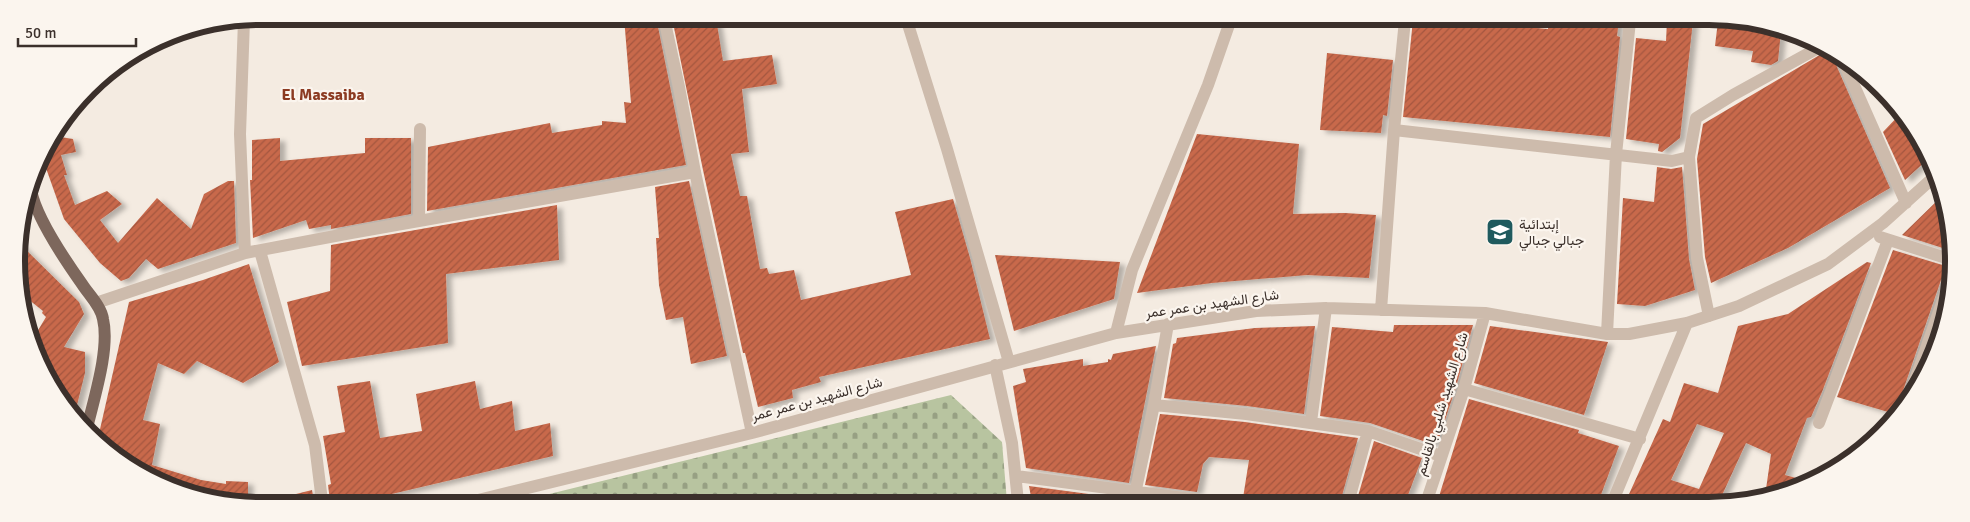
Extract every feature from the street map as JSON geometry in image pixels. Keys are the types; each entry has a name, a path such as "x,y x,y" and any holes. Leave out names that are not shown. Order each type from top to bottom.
{"main road":[{"path":"33,201 66,260 96,303 103,318 105,340 86,419"}],"street":[{"path":"666,25 695,172 752,433"},
{"path":"908,25 948,149 1009,362"},
{"path":"1116,333 1132,270 1208,85 1228,25"},
{"path":"1381,310 1404,25"},
{"path":"1607,334 1616,154 1629,25"},
{"path":"244,26 240,134 245,253"},
{"path":"1709,316 1697,258 1688,157 1696,118 1733,95 1815,50"},
{"path":"1847,70 1906,203"},
{"path":"419,221 420,129"},
{"path":"1394,130 1672,161 1688,157"},
{"path":"96,303 245,253 260,252 419,221 695,172"},
{"name":"شارع الشهيد بن عمر عمر","path":"490,497 752,433 1116,333 1256,311 1326,308 1485,313 1607,334 1629,334 1687,323 1739,306 1828,264 1869,234 1930,180"},
{"path":"1869,234 1945,258"},
{"path":"1819,423 1888,240"},
{"path":"260,252 315,445 322,497"},
{"path":"1311,422 1326,308"},
{"path":"1919,368 1939,311"},
{"name":"شارع الشهيد شلبي بالقاسم","path":"1428,497 1464,390 1485,313"},
{"path":"1615,497 1687,323"},
{"path":"1016,476 1134,497 1154,405 1168,324"},
{"path":"995,366 1012,443 1018,497"},
{"path":"1464,390 1640,439"},
{"path":"1154,405 1311,422 1368,431 1442,456"},
{"path":"1350,497 1368,431"}],"green space":[{"path":"951,395 1002,442 1007,497 537,497"}],"building":[{"path":"625,25 658,25 686,165 427,211 428,147 550,123 552,133 602,125 602,121 626,123 624,102 631,103"},
{"path":"673,25 717,25 723,61 772,55 777,84 742,89 749,152 731,154 740,196 747,196 760,269 767,268 769,274 794,270 801,300 911,275 895,212 953,199 990,339 819,377 821,382 792,390 793,398 758,407 745,353 743,353"},
{"path":"1412,25 1505,25 1548,29 1548,25 1618,25 1617,36 1620,37 1610,137 1403,117"},
{"path":"1667,25 1693,25 1680,138 1662,152 1658,151 1659,144 1626,139 1636,38 1666,41"},
{"path":"1717,26 1740,27 1780,36 1778,61 1771,65 1751,62 1753,51 1715,46"},
{"path":"1327,53 1393,60 1387,116 1383,115 1381,133 1320,130"},
{"path":"1821,54 1835,62 1890,188 1788,248 1711,283 1705,257 1697,159 1703,124"},
{"path":"1897,118 1921,157 1924,163 1905,180 1883,132"},
{"path":"1197,134 1299,144 1293,214 1345,213 1376,215 1369,278 1307,275 1212,283 1137,293"},
{"path":"61,137 73,139 76,152 61,155 67,175 64,175 75,205 107,191 122,204 100,220 118,243 157,198 191,229 204,194 228,181 234,181 236,243 158,269 146,259 129,278 121,281 100,263 64,219 45,166"},
{"path":"280,138 280,161 365,153 365,138 411,138 411,214 331,229 331,225 309,229 306,220 253,238 250,180 252,180 252,140"},
{"path":"1657,167 1671,169 1682,167 1689,259 1695,290 1645,306 1617,304 1623,198 1654,202"},
{"path":"689,181 727,356 691,364 683,317 666,320 659,285 656,238 659,238 655,187"},
{"path":"1937,201 1943,230 1944,248 1902,235"},
{"path":"557,205 559,260 446,274 448,343 302,366 287,302 330,291 331,245"},
{"path":"26,250 79,302 84,314 64,347 85,352 85,373 76,408 49,365 38,337 37,333 46,317 42,313 43,311 28,299"},
{"path":"1893,250 1945,266 1944,277 1941,280 1900,399 1896,405 1890,412 1837,397"},
{"path":"995,255 1120,262 1114,299 1014,331"},
{"path":"1867,262 1871,263 1822,392 1811,417 1807,418 1785,475 1796,478 1796,480 1766,490 1771,454 1746,443 1722,496 1628,497 1663,419 1670,422 1684,383 1718,393 1738,326 1788,314","holes":["1697,424 1724,433 1699,489 1671,480"]},
{"path":"249,264 279,362 243,383 197,361 184,374 158,363 143,420 160,424 152,465 201,480 226,484 226,481 248,482 248,496 230,495 200,489 171,479 130,457 99,433 129,302"},
{"path":"1394,325 1473,325 1456,387 1438,441 1432,444 1370,423 1320,416 1332,327 1393,332"},
{"path":"1315,326 1304,414 1164,398 1173,344 1176,343 1177,338 1255,328"},
{"path":"1490,326 1608,342 1584,415 1474,383"},
{"path":"1156,346 1129,483 1026,468 1013,386 1026,382 1023,369 1083,359 1083,366 1108,362 1108,359 1111,360 1113,354"},
{"path":"370,381 380,438 422,431 416,394 475,381 480,409 512,401 515,431 550,423 553,456 379,497 330,497 328,485 331,484 323,436 345,432 337,386"},
{"path":"1469,399 1579,430 1578,433 1619,446 1600,497 1439,497"},
{"path":"1160,414 1245,422 1358,438 1342,497 1243,497 1249,460 1209,457 1203,464 1197,492 1145,485"},
{"path":"1374,441 1422,458 1407,497 1358,497"},
{"path":"1029,486 1111,497 1031,497"},
{"path":"312,490 313,497 284,497"}],"place":[{"name":"إبتدائية جبالي جبالي","path":"1500,232"}],"district":[{"name":"El Massaiba","path":"323,95"}]}
